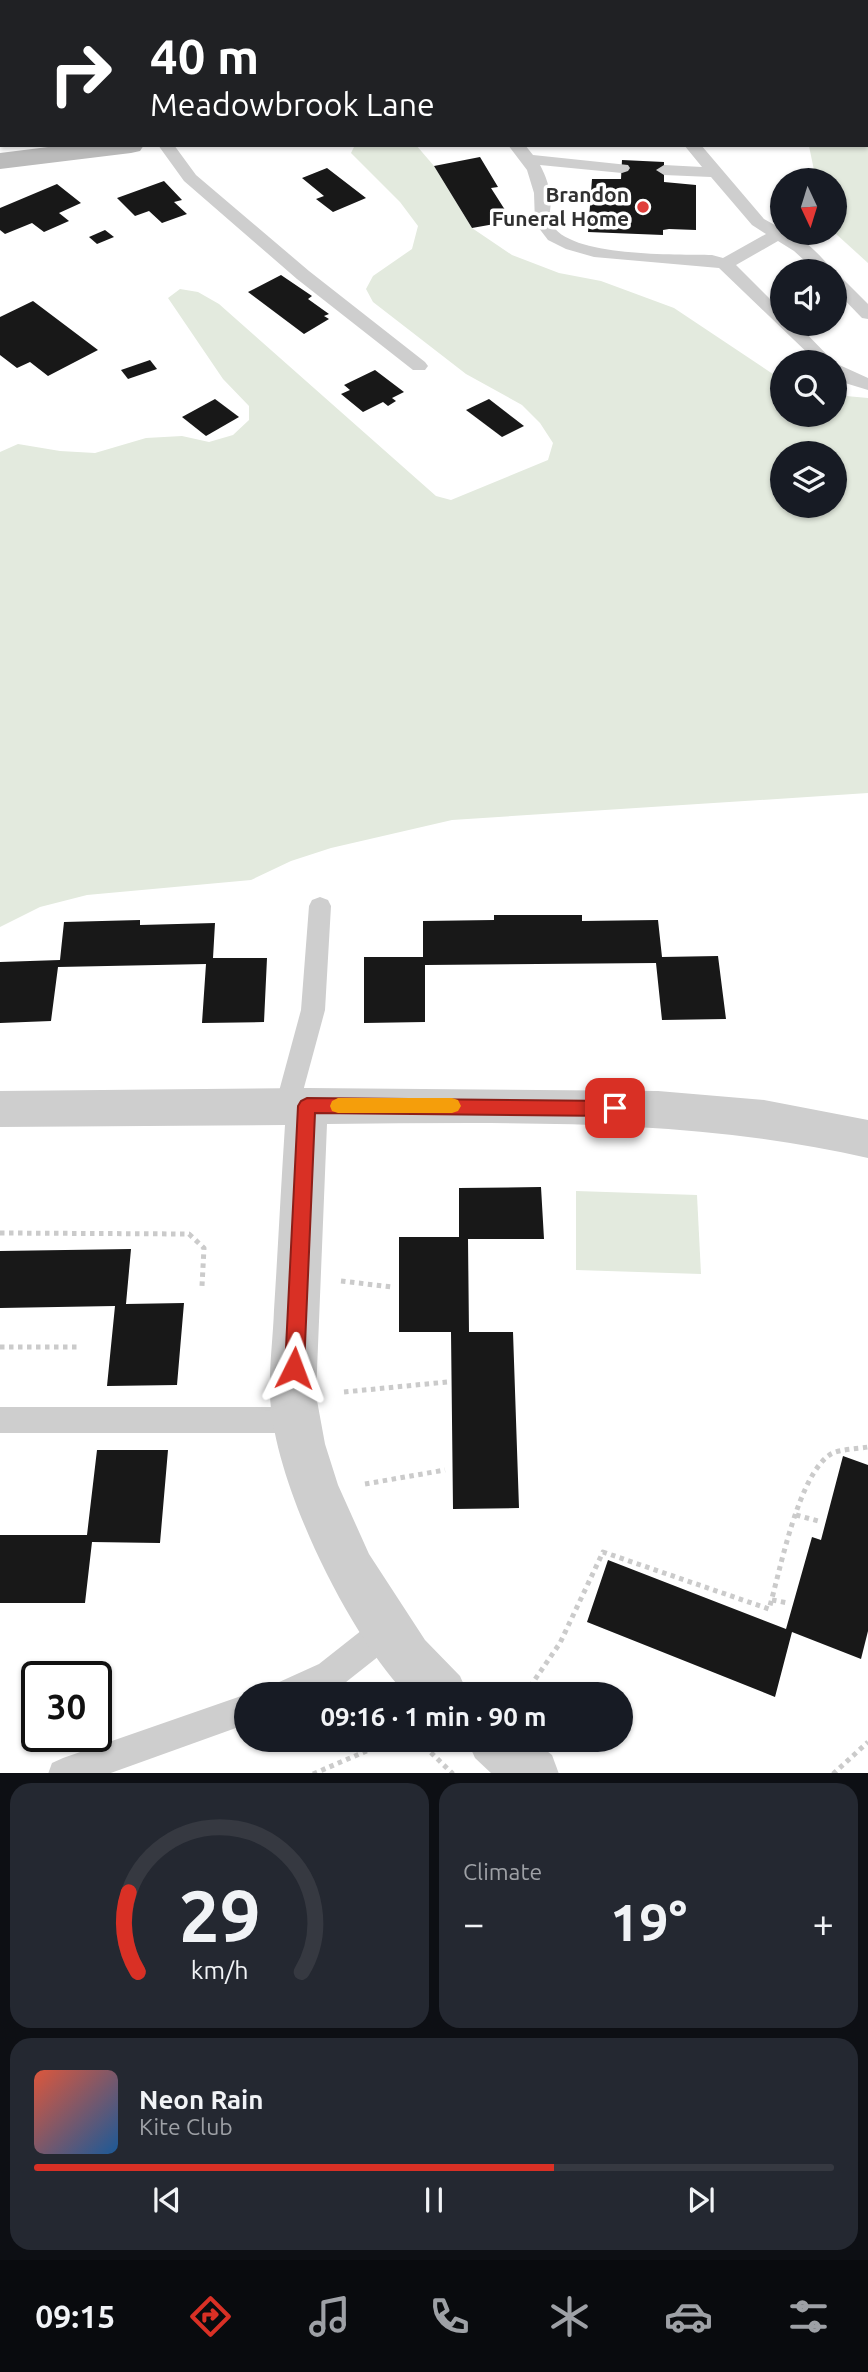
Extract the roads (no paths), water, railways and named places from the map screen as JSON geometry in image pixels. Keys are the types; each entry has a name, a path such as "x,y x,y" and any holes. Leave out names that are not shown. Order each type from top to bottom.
{"main road":[{"path":"0,160 114,147"}],"street":[{"path":"297,1106 293,1395 296,1420 315,1488 351,1572 407,1658 430,1682"},
{"path":"0,1109 509,1106 695,1110 787,1120 868,1139"},
{"path":"508,1752 533,1773"}],"lane":[{"path":"167,147 190,178 303,275 419,366"},
{"path":"518,147 530,159 539,178 543,223 571,246 619,257 712,260 725,264 770,308"},
{"path":"694,147 758,222 770,229"},
{"path":"530,159 622,168"},
{"path":"664,170 716,172"},
{"path":"725,264 770,239"},
{"path":"797,245 812,259"},
{"path":"847,293 868,314"},
{"path":"800,336 814,350"},
{"path":"847,377 868,384"},
{"path":"297,1106 313,1010 320,906"},
{"path":"0,1420 296,1420"},
{"path":"315,1682 330,1675 387,1630"},
{"path":"62,1773 234,1713"}],"place":[{"name":"Brandon Funeral Home","path":"643,207"}]}
